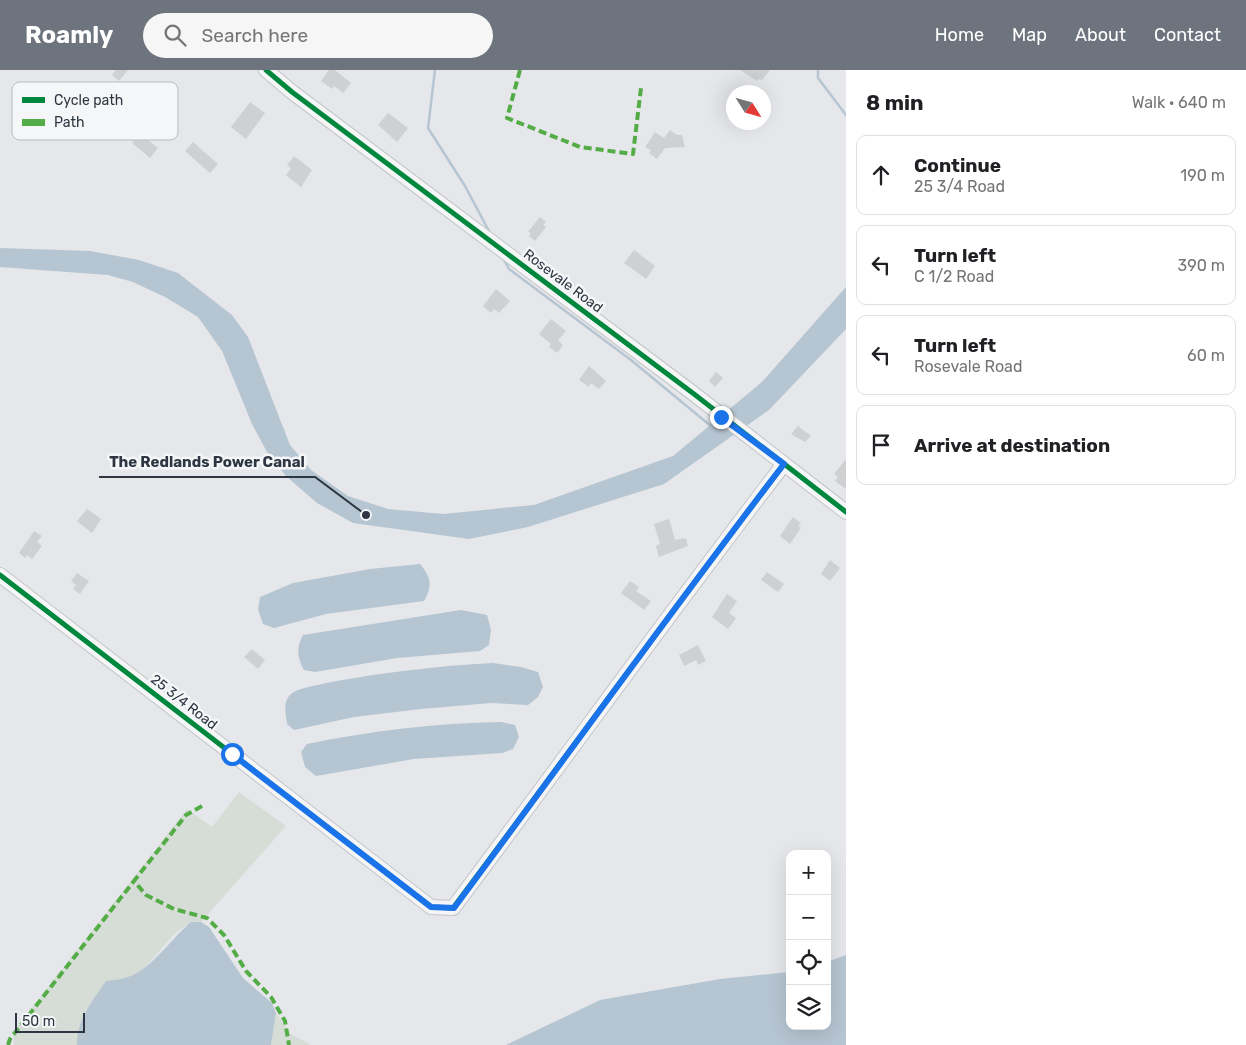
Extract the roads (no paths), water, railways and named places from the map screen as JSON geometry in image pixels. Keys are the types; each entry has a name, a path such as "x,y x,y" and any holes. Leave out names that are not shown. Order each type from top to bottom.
{"street":[{"name":"Rosevale Road","path":"266,70 292,92 694,394 721,417 846,512"},
{"name":"25 3/4 Road","path":"0,575 431,907 454,908 586,732 729,534 784,464"}],"water":[{"path":"0,248 90,251 139,260 178,273 232,315 248,337 290,445 311,470 348,496 388,509 443,514 534,505 673,456 762,382 846,287 846,329 769,410 664,484 528,527 469,539 353,523 317,503 286,476 267,452 252,424 222,351 198,317 165,297 133,282 108,275 0,267"},
{"path":"420,564 427,573 430,586 424,601 326,614 274,628 263,624 258,609 260,597 293,583 370,569"},
{"path":"461,610 487,615 491,630 489,645 480,651 397,658 315,672 304,670 300,661 298,648 303,635"},
{"path":"493,663 521,667 538,672 543,687 538,697 528,705 491,703 421,709 354,717 294,730 287,724 285,708 288,697 305,688 391,672"},
{"path":"501,722 515,725 519,737 513,749 502,753 414,759 316,776 305,767 301,752 307,744 355,735 427,726"},
{"path":"191,922 201,922 209,927 243,978 272,1003 276,1013 271,1045 77,1045 77,1036 82,1019 106,981 127,977 140,971"},
{"path":"846,955 846,1045 506,1045 600,1000 720,979 786,972 786,1030 831,1030 831,961"}],"waterway":[{"path":"435,70 428,128 465,186 490,233"},
{"path":"818,70 818,78 846,115"},
{"path":"503,258 509,269 631,360 712,427"}],"place":[{"name":"The Redlands Power Canal","path":"366,515"}]}
